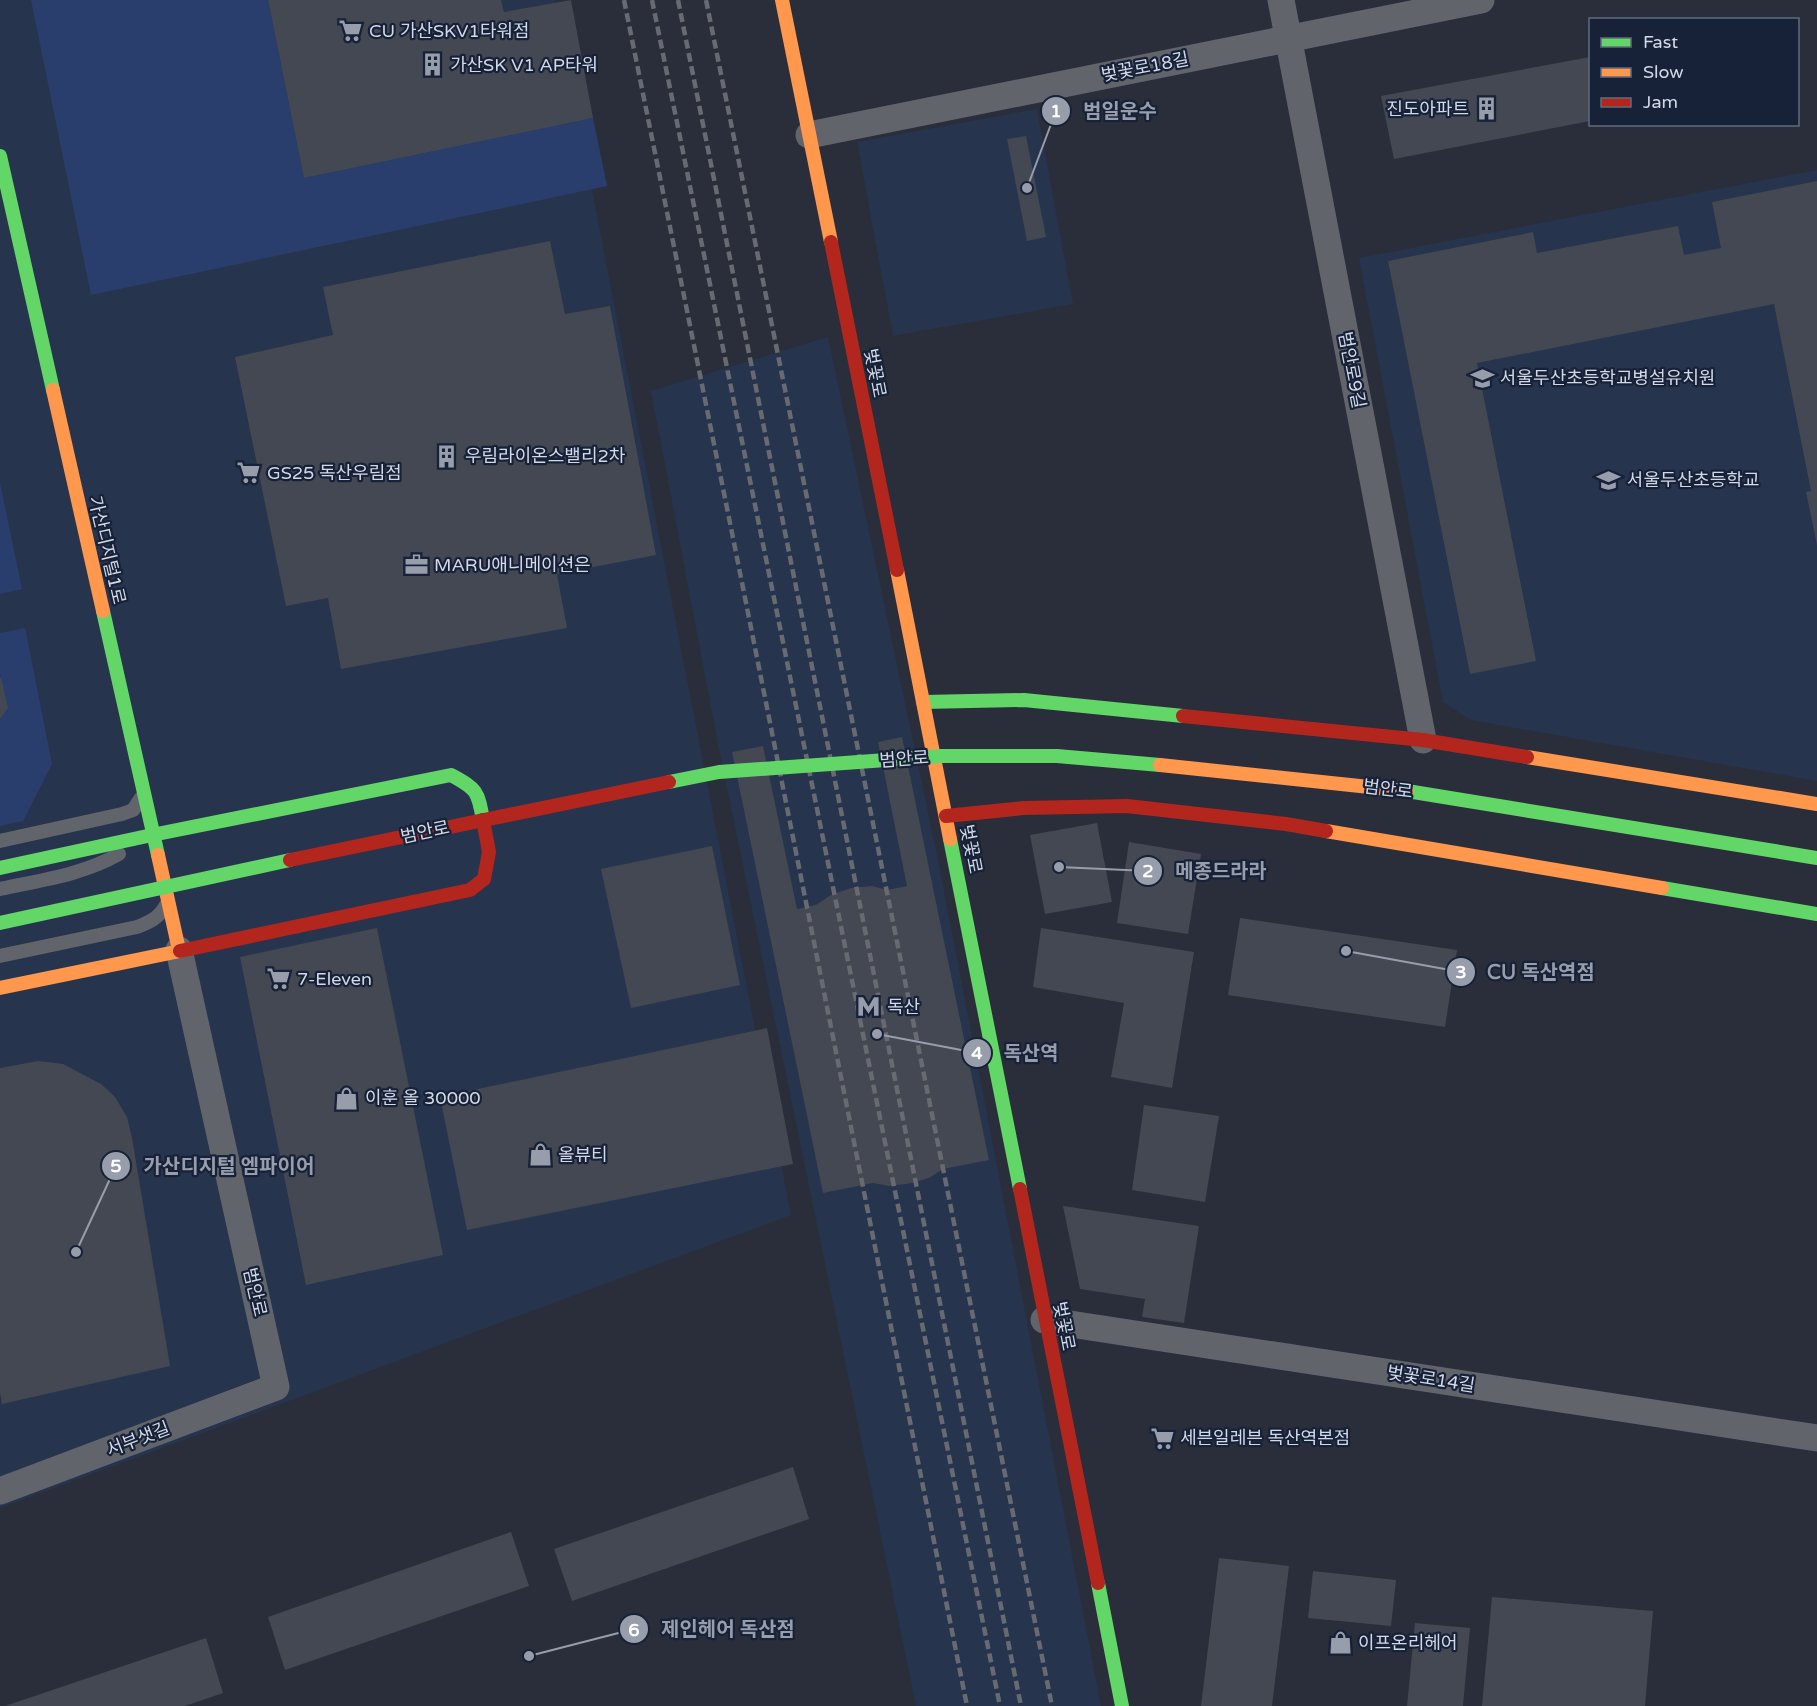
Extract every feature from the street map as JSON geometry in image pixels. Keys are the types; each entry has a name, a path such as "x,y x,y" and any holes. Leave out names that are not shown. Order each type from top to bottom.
{"main road":[{"name":"벚꽃로","path":"782,0 1122,1706"},
{"name":"가산디지털1로","path":"0,156 179,950"},
{"path":"923,702 1024,700 1423,740 1817,804"},
{"name":"범안로","path":"0,923 244,869 719,772 941,756 1057,756 1407,791 1817,858"},
{"path":"0,988 470,890 484,879 489,852 479,799 472,786 451,775 5,867"},
{"path":"946,816 1024,808 1127,806 1263,821 1817,914"}],"street":[{"name":"범안로9길","path":"1281,0 1423,740"},
{"name":"벚꽃로18길","path":"809,135 1481,0"},
{"name":"범안로","path":"179,950 276,1387"},
{"name":"벚꽃로14길","path":"1044,1320 1817,1438"},
{"name":"서부샛길","path":"0,1491 276,1387"}],"lane":[{"path":"0,841 122,814 133,810 143,794"},
{"path":"0,889 76,873 104,862 152,835"},
{"path":"0,956 137,927 154,920 162,913 168,902"}],"shaded area":[{"path":"0,0 555,0 791,1215 0,1508"},
{"path":"31,0 268,0 304,178 593,118 607,186 91,295"},
{"path":"1037,109 1073,304 893,336 857,142"},
{"name":"서울두산초등학교","path":"1817,170 1817,781 1471,720 1443,702 1359,258"},
{"path":"828,337 938,860 1101,1706 916,1706 717,739 651,391"},
{"path":"0,483 22,589 0,594"},
{"path":"25,628 52,764 23,821 0,826 0,719 7,708 0,673 0,633"}],"building":[{"name":"가산SK V1 AP타워","path":"268,0 501,0 504,12 571,0 593,118 304,178"},
{"name":"진도아파트","path":"1589,57 1589,121 1394,159 1381,96"},
{"path":"1026,136 1046,237 1027,241 1007,139"},
{"path":"1817,181 1817,545 1806,492 1811,491 1774,304 1477,363 1536,661 1470,674 1388,261 1533,232 1537,253 1678,226 1684,255 1721,248 1712,202"},
{"name":"우림라이온스밸리2차","path":"550,241 565,314 610,306 656,555 557,574 567,628 341,669 328,598 286,606 235,357 333,335 323,287"},
{"path":"0,678 8,708 0,719"},
{"path":"902,737 989,1160 943,1169 929,1178 912,1183 890,1186 873,1183 823,1193 732,752 763,746 797,909 816,905 831,895 851,888 872,886 887,890 907,886 878,742"},
{"path":"1097,823 1112,902 1045,914 1030,835"},
{"path":"1129,842 1201,854 1188,934 1117,923"},
{"path":"712,846 740,985 631,1008 601,869"},
{"path":"1240,918 1457,950 1445,1027 1228,995"},
{"path":"377,928 443,1255 306,1285 240,957"},
{"path":"1041,928 1194,952 1172,1088 1111,1077 1124,1003 1033,987"},
{"path":"767,1028 793,1164 467,1230 440,1097"},
{"path":"38,1061 63,1064 101,1084 115,1097 127,1117 170,1366 2,1404 0,1392 0,1068"},
{"path":"1144,1105 1219,1116 1205,1202 1132,1190"},
{"path":"1063,1206 1199,1226 1184,1323 1142,1317 1145,1299 1080,1289"},
{"path":"793,1467 809,1519 572,1601 554,1549"},
{"path":"511,1532 529,1586 285,1670 268,1617"},
{"path":"1219,1558 1289,1566 1272,1706 1201,1706"},
{"path":"1313,1571 1396,1580 1391,1626 1308,1618"},
{"path":"1492,1597 1653,1611 1645,1706 1482,1706"},
{"path":"1415,1623 1470,1628 1463,1706 1407,1706"},
{"path":"206,1638 223,1693 185,1706 5,1706"}],"railway":[{"path":"624,0 967,1706"},
{"path":"652,0 1000,1706"},
{"path":"678,0 1021,1706"},
{"path":"706,0 1052,1706"}],"traffic: fast":[{"path":"0,156 53,390"},
{"path":"103,611 158,855"},
{"path":"923,702 1024,700 1183,716"},
{"path":"669,782 719,772 941,756 1057,756 1160,765"},
{"path":"0,868 451,775 475,792 483,820"},
{"path":"1407,791 1817,858"},
{"path":"950,839 1020,1189"},
{"path":"0,923 290,860"},
{"path":"1662,888 1817,914"},
{"path":"1098,1583 1122,1706"}],"traffic: slow":[{"path":"782,0 831,242"},
{"path":"53,390 103,611"},
{"path":"897,570 950,839"},
{"path":"1527,757 1817,804"},
{"path":"1160,765 1407,791"},
{"path":"1326,831 1662,888"},
{"path":"158,855 179,950"},
{"path":"0,988 180,951"}],"traffic: jam":[{"path":"831,242 897,570"},
{"path":"1183,716 1423,740 1527,757"},
{"path":"290,860 669,782"},
{"path":"946,816 1024,808 1127,806 1286,824 1326,831"},
{"path":"180,951 470,890 484,879 489,852 483,820"},
{"path":"1020,1189 1098,1583"}],"place":[{"name":"CU 가산SKV1타워점","path":"351,31"},
{"name":"가산SK V1 AP타워","path":"432,65"},
{"name":"진도아파트","path":"1487,109"},
{"name":"범일운수","path":"1027,188"},
{"name":"서울두산초등학교병설유치원","path":"1482,378"},
{"name":"우림라이온스밸리2차","path":"447,456"},
{"name":"GS25 독산우림점","path":"249,473"},
{"name":"서울두산초등학교","path":"1609,480"},
{"name":"MARU애니메이션은","path":"416,565"},
{"name":"메종드라라","path":"1059,867"},
{"name":"CU 독산역점","path":"1346,951"},
{"name":"7-Eleven","path":"279,979"},
{"name":"독산","path":"869,1007"},
{"name":"독산역","path":"877,1034"},
{"name":"이훈 올 30000","path":"347,1098"},
{"name":"올뷰티","path":"540,1155"},
{"name":"가산디지털 엠파이어","path":"76,1252"},
{"name":"세븐일레븐 독산역본점","path":"1162,1438"},
{"name":"이프온리헤어","path":"1340,1643"},
{"name":"제인헤어 독산점","path":"529,1656"}]}
